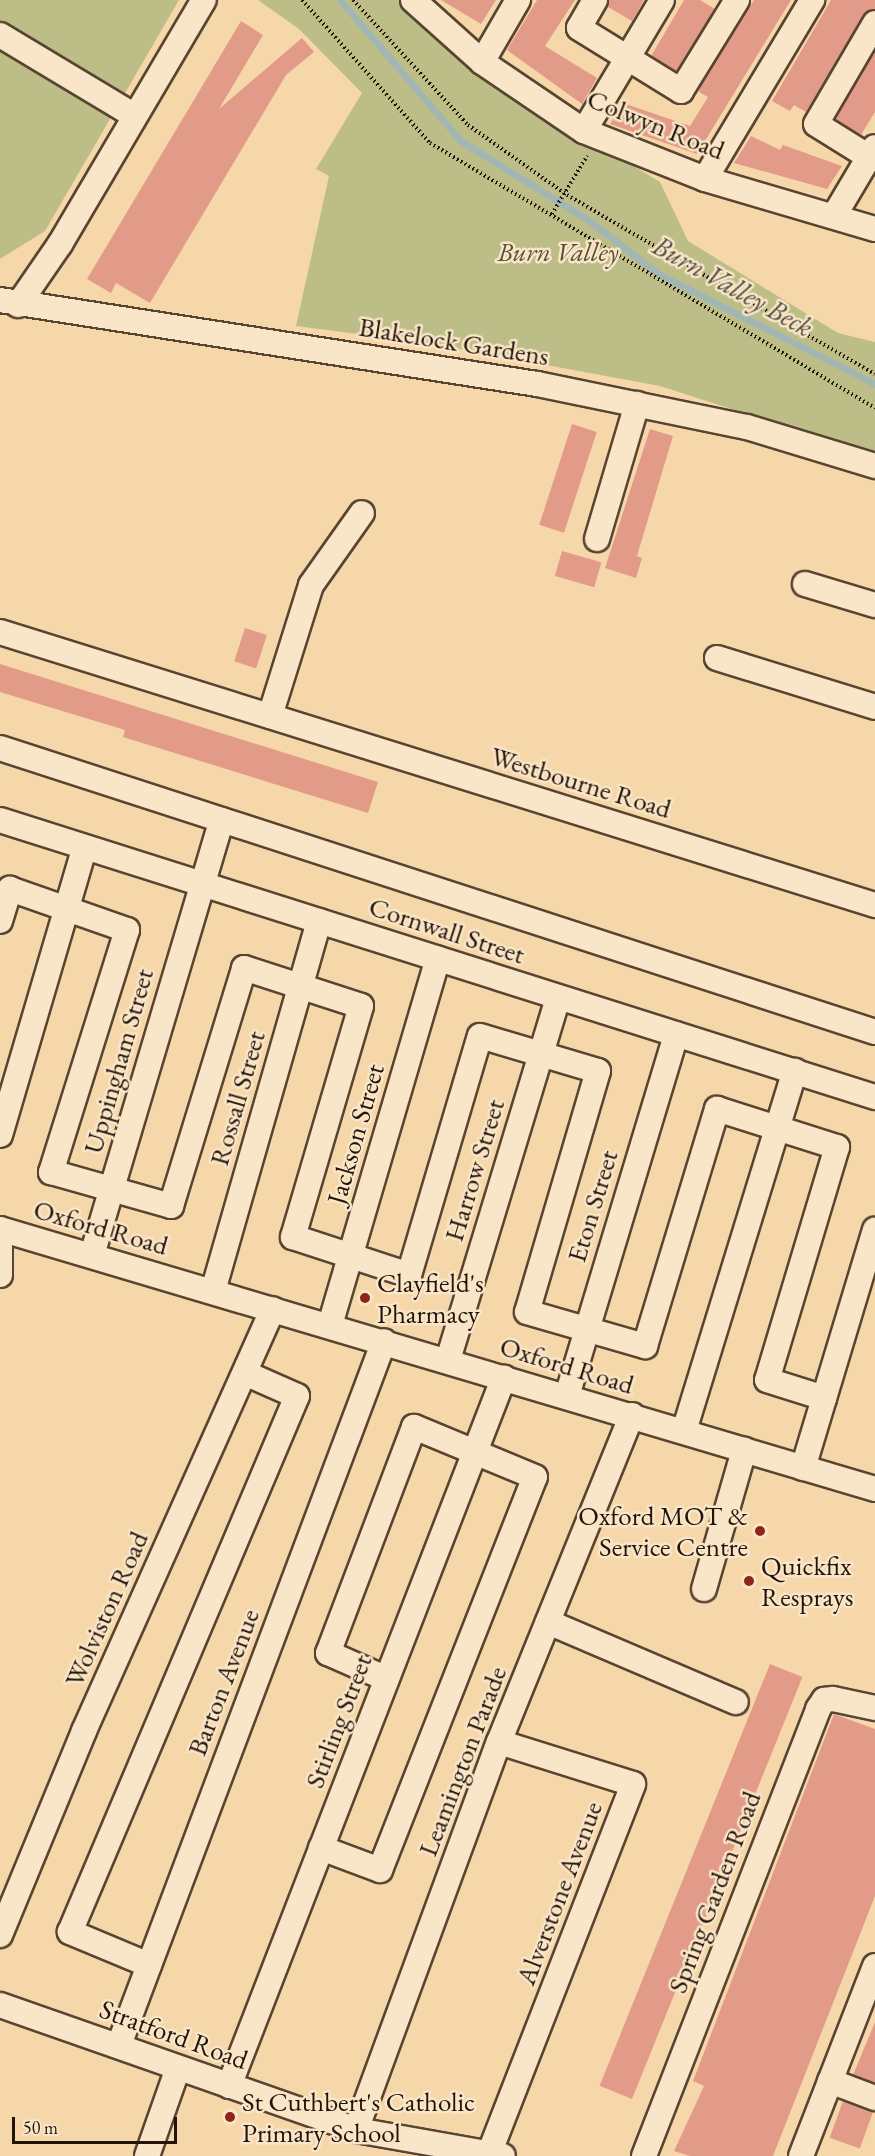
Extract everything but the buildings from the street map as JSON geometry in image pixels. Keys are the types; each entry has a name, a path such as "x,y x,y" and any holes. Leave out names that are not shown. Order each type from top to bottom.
{"street":[{"path":"9,302 135,116 204,0"},
{"name":"Colwyn Road","path":"414,0 482,62 591,134 705,178 875,229"},
{"path":"482,62 518,0"},
{"path":"595,0 579,28 681,91 737,0"},
{"path":"591,134 628,57 662,0"},
{"path":"705,178 812,0"},
{"path":"834,216 872,152 816,124 875,22"},
{"path":"0,35 135,116"},
{"name":"Blakelock Gardens","path":"9,302 460,372 637,404 747,427 875,466"},
{"path":"597,539 637,404"},
{"path":"270,716 296,623 318,570 362,513"},
{"path":"806,584 875,605"},
{"name":"Westbourne Road","path":"0,633 875,905"},
{"path":"717,658 875,706"},
{"path":"0,748 875,1032"},
{"name":"Cornwall Street","path":"0,820 875,1097"},
{"name":"Uppingham Street","path":"92,1255 222,820"},
{"path":"0,1135 85,847"},
{"path":"0,921 10,889 127,930 51,1172 112,1187 171,1206 244,968 361,1006 293,1237 408,1275 480,1036 598,1071 527,1311 645,1346 717,1109 837,1147 767,1380 824,1398"},
{"name":"Rossall Street","path":"213,1291 320,921"},
{"name":"Jackson Street","path":"330,1325 438,959"},
{"name":"Harrow Street","path":"448,1360 558,997"},
{"name":"Eton Street","path":"567,1396 676,1034"},
{"path":"684,1431 795,1071"},
{"path":"0,1229 0,1275"},
{"name":"Oxford Road","path":"0,1229 448,1360 875,1489"},
{"path":"803,1468 875,1230"},
{"name":"Wolviston Road","path":"0,1935 84,1731 273,1309"},
{"name":"Barton Avenue","path":"119,2045 384,1341"},
{"path":"149,1965 70,1932 297,1395 244,1373"},
{"name":"Stirling Street","path":"229,2086 504,1377"},
{"name":"Leamington Parade","path":"356,2130 499,1742 632,1415"},
{"path":"321,1848 380,1870 535,1477 414,1427 328,1653 387,1679"},
{"path":"704,1589 744,1450"},
{"path":"548,1622 736,1702"},
{"name":"Spring Garden Road","path":"644,2156 818,1709 824,1700 833,1699 875,1708"},
{"name":"Alverstone Avenue","path":"496,2155 633,1784 499,1742"},
{"path":"801,2156 875,1966"},
{"name":"Stratford Road","path":"0,2005 356,2130 496,2155"},
{"path":"147,2156 178,2068"},
{"path":"830,2081 875,2098"}],"path":[{"path":"302,0 430,143 554,212 875,408"},
{"path":"353,0 468,125 567,195 875,374"},
{"path":"554,212 567,195 591,134"}],"green space":[{"path":"0,0 179,0 45,231 0,259"},
{"name":"Burn Valley","path":"258,0 407,0 474,70 660,182 688,241 838,333 875,342 875,455 660,386 426,343 296,326 329,176 316,169 362,93 299,29"}],"waterway":[{"name":"Burn Valley Beck","path":"340,0 461,141 587,219 657,273 875,384"}],"place":[{"name":"Clayfield's Pharmacy","path":"365,1298"},
{"name":"Oxford MOT & Service Centre","path":"760,1531"},
{"name":"Quickfix Resprays","path":"749,1581"},
{"name":"St Cuthbert's Catholic Primary School","path":"230,2117"}]}
